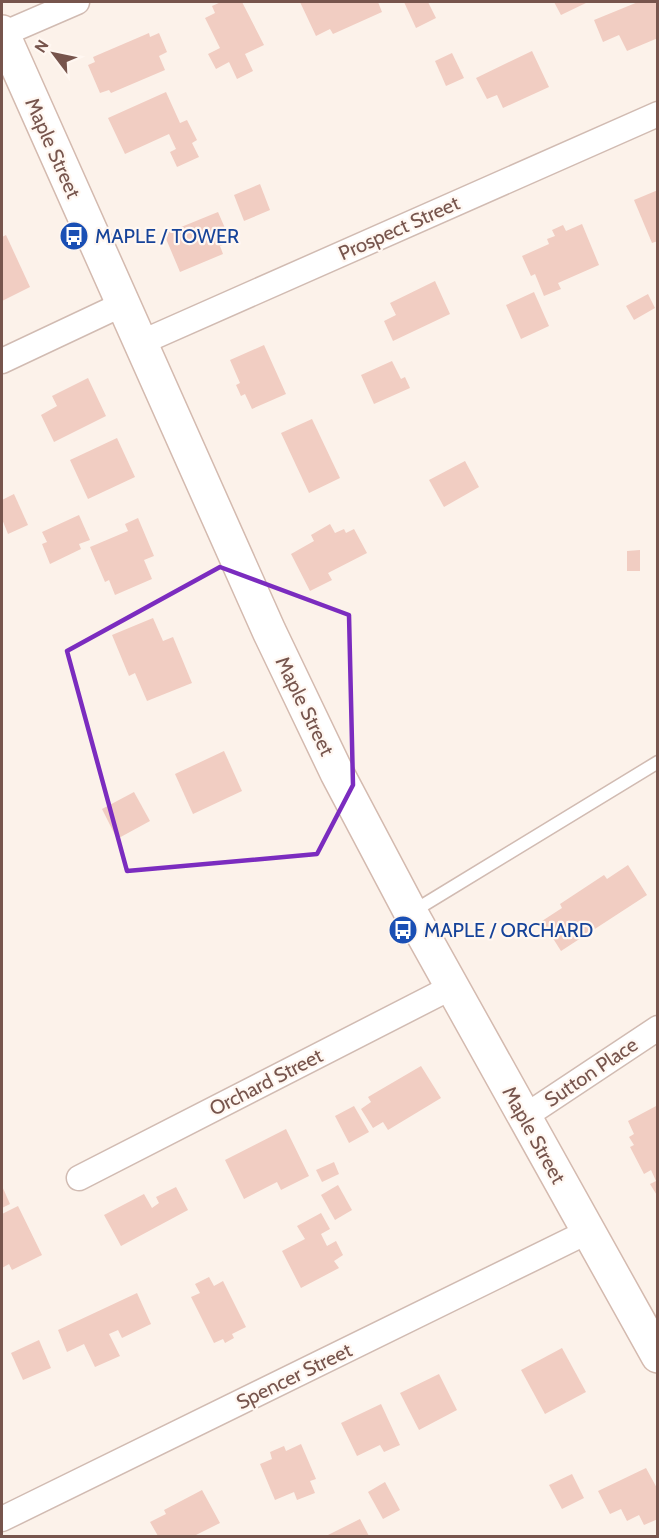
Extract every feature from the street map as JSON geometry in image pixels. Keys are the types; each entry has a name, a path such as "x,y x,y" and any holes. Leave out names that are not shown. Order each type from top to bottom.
{"main road":[{"name":"Maple Street","path":"2,33 269,631 337,773 411,913 657,1356"}],"street":[{"path":"2,33 77,2"},
{"name":"Prospect Street","path":"140,343 657,114"},
{"path":"2,361 123,304"},
{"name":"Orchard Street","path":"80,1178 452,987"},
{"name":"Sutton Place","path":"524,1117 657,1028"},
{"name":"Spencer Street","path":"2,1519 587,1232"}],"lane":[{"path":"411,913 657,762"}],"highlighted area":[{"path":"220,567 349,615 353,785 317,854 127,871 67,651"}],"building":[{"path":"221,2 242,2 264,45 245,54 253,71 237,79 229,62 216,69 208,54 220,48 205,18 215,13 212,6"},
{"path":"300,2 378,2 382,12 333,34 330,29 316,36"},
{"path":"404,2 428,2 436,18 416,28"},
{"path":"554,2 588,2 561,15"},
{"path":"638,2 658,2 658,38 627,51 619,35 603,42 594,20"},
{"path":"149,33 150,37 159,33 167,52 159,56 165,70 111,93 109,90 100,93 88,65 95,62 93,57"},
{"path":"532,51 549,87 503,108 497,95 487,99 476,78"},
{"path":"452,53 464,78 446,86 435,61"},
{"path":"166,92 180,123 187,120 197,140 192,143 199,157 177,167 170,152 176,149 169,134 125,154 108,118"},
{"path":"260,184 270,210 244,221 234,195"},
{"path":"658,190 658,241 652,243 634,200"},
{"path":"218,212 231,242 220,246 223,254 180,272 164,234"},
{"path":"582,224 599,265 558,283 561,289 544,296 535,274 531,276 522,256 549,244 547,239 555,236 552,230 563,225 566,231"},
{"path":"6,235 30,287 2,301 2,237"},
{"path":"435,281 450,314 393,341 384,321 396,315 390,303"},
{"path":"534,292 549,326 521,339 506,305"},
{"path":"648,294 655,308 634,320 626,306"},
{"path":"264,345 286,394 252,409 245,394 241,396 236,385 240,383 230,360"},
{"path":"392,361 401,379 405,377 410,388 374,404 361,375"},
{"path":"88,378 106,416 54,442 41,415 57,406 52,396"},
{"path":"312,419 340,478 309,493 281,433"},
{"path":"117,438 135,477 88,499 70,460"},
{"path":"465,461 479,487 444,507 429,480"},
{"path":"14,494 28,525 8,534 2,519 2,500"},
{"path":"79,515 90,540 79,544 81,549 50,564 42,544 47,542 42,532"},
{"path":"138,518 154,556 144,560 152,579 115,595 109,580 105,582 90,547 128,531 125,524"},
{"path":"330,524 335,533 344,529 346,533 354,529 367,553 328,573 332,580 310,591 291,554 314,541 311,535"},
{"path":"640,550 640,571 627,571 627,551"},
{"path":"153,618 163,641 173,637 192,683 147,701 135,673 129,676 112,635"},
{"path":"224,751 242,791 193,814 175,774"},
{"path":"134,792 150,821 117,839 102,809"},
{"path":"628,865 647,895 561,951 542,921 562,908 560,904 604,875 607,879"},
{"path":"421,1066 441,1098 388,1130 383,1122 373,1128 361,1109 371,1102 368,1097"},
{"path":"658,1105 658,1197 650,1184 656,1181 651,1170 644,1174 630,1147 634,1145 629,1137 634,1134 628,1121"},
{"path":"354,1106 369,1132 349,1143 335,1116"},
{"path":"286,1129 309,1176 281,1190 277,1182 244,1199 225,1160"},
{"path":"334,1162 339,1174 322,1182 316,1170"},
{"path":"338,1185 352,1210 335,1220 321,1195"},
{"path":"2,1186 10,1204 2,1208"},
{"path":"176,1187 188,1210 121,1246 104,1215 144,1194 152,1208 159,1203 156,1197"},
{"path":"18,1206 42,1255 12,1270 9,1264 2,1268 2,1214"},
{"path":"321,1213 330,1229 321,1234 327,1246 336,1241 343,1255 334,1261 339,1268 301,1288 282,1251 305,1239 297,1226"},
{"path":"209,1277 214,1286 223,1281 246,1327 232,1334 234,1338 225,1343 223,1339 214,1343 191,1297 200,1293 195,1284"},
{"path":"137,1293 151,1324 122,1338 118,1330 109,1334 120,1356 95,1367 84,1344 67,1352 58,1330"},
{"path":"39,1340 51,1368 23,1380 11,1353"},
{"path":"562,1348 586,1392 545,1414 521,1370"},
{"path":"439,1374 457,1410 419,1430 400,1393"},
{"path":"381,1404 400,1445 384,1452 380,1445 357,1456 341,1423"},
{"path":"301,1444 316,1479 310,1481 315,1493 297,1500 294,1492 275,1500 260,1464 272,1459 270,1452 284,1446 286,1451"},
{"path":"646,1468 658,1490 658,1519 644,1525 639,1515 627,1521 621,1509 610,1514 598,1491"},
{"path":"572,1474 584,1498 562,1509 549,1485"},
{"path":"385,1482 400,1510 383,1519 368,1492"},
{"path":"202,1490 220,1523 194,1536 158,1536 150,1522 166,1514 164,1510"},
{"path":"360,1519 369,1536 326,1536"}],"place":[{"name":"MAPLE / TOWER","path":"74,236"},
{"name":"MAPLE / ORCHARD","path":"403,930"}]}
